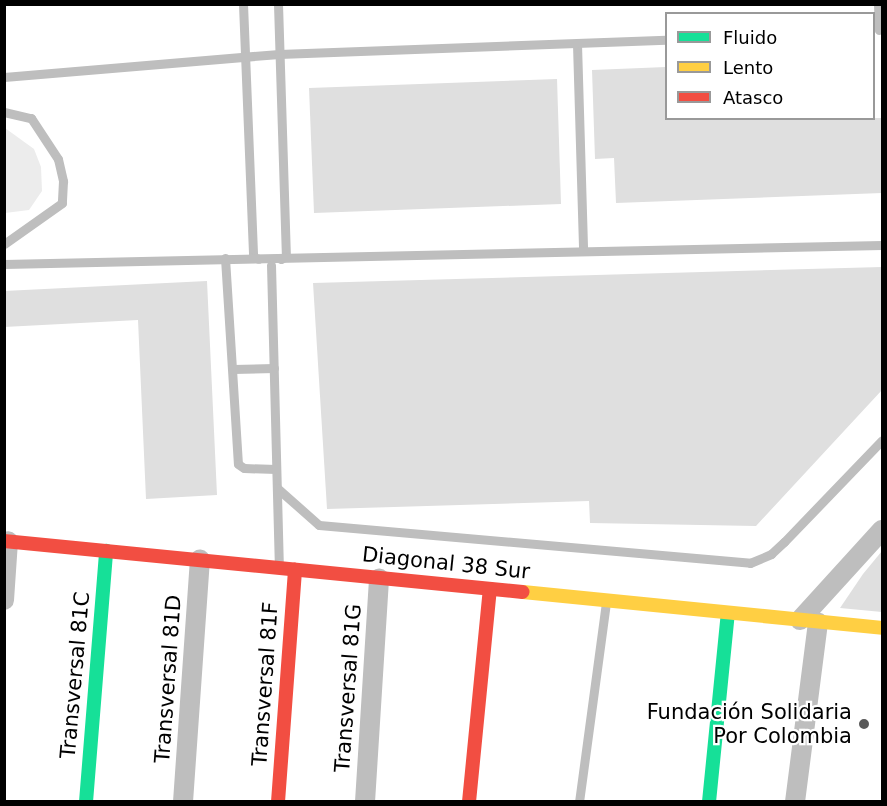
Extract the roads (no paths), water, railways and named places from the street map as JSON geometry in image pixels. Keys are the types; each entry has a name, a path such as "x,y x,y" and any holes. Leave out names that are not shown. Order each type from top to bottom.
{"street":[{"path":"795,801 809,621 881,533"},
{"name":"Diagonal 38 Sur","path":"6,541 882,628"},
{"path":"4,600 6,541"},
{"name":"Transversal 81C","path":"86,801 106,551"},
{"name":"Transversal 81D","path":"183,801 200,560"},
{"name":"Transversal 81F","path":"278,801 295,570"},
{"name":"Transversal 81G","path":"365,801 379,578"},
{"path":"469,801 490,589"},
{"path":"709,801 728,613"}],"lane":[{"path":"243,4 253,257"},
{"path":"278,4 286,256"},
{"path":"878,4 878,30"},
{"path":"4,77 279,54 665,40"},
{"path":"577,44 583,248"},
{"path":"4,112 31,118 58,159 63,181 62,203 4,244"},
{"path":"4,264 583,248 882,244"},
{"path":"271,265 286,256"},
{"path":"253,257 271,265"},
{"path":"225,258 238,464 244,468 276,469"},
{"path":"271,265 279,567"},
{"path":"233,369 274,368"},
{"path":"277,488 319,525 750,563 771,554 784,542 882,440"},
{"path":"579,801 606,600"}],"place":[{"name":"Fundación Solidaria Por Colombia","path":"864,724"}]}
